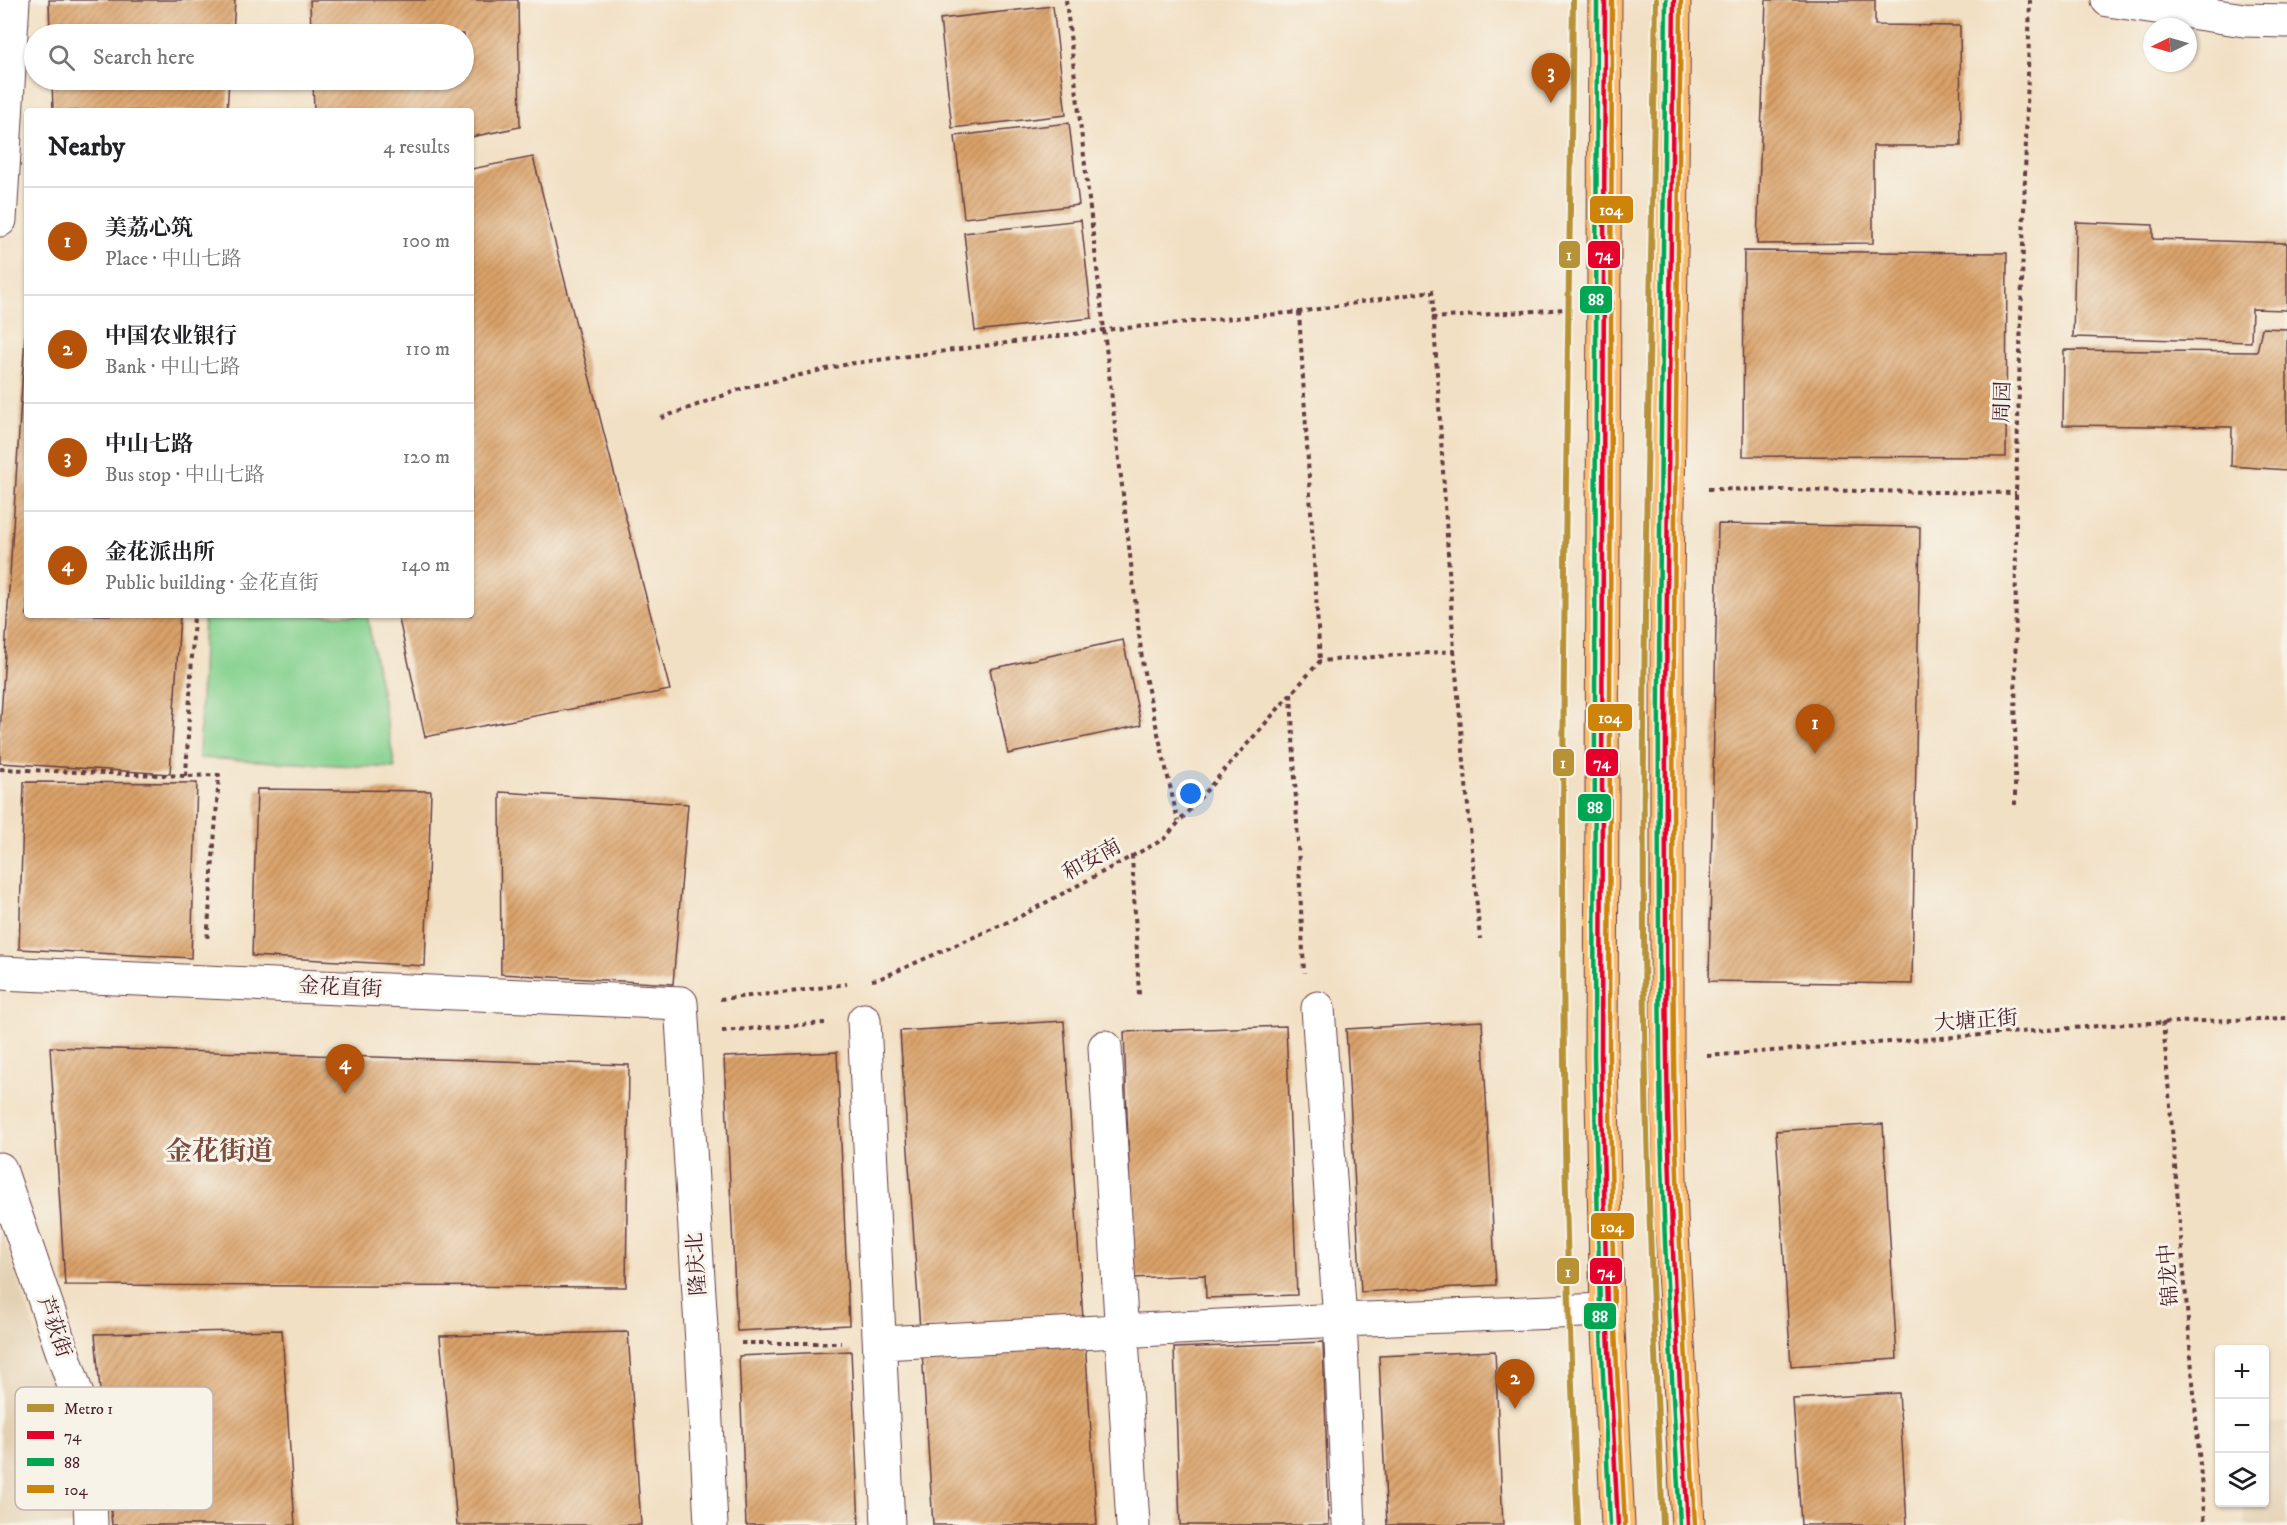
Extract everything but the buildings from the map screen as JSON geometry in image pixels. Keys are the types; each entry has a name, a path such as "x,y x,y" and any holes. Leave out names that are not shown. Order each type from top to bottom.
{"main road":[{"path":"1605,0 1601,1057 1607,1310 1618,1525"},
{"path":"1674,0 1668,488 1667,1059 1671,1227 1688,1525"}],"street":[{"path":"0,220 13,0"},
{"path":"2108,0 2244,20 2287,21"},
{"name":"金花直街","path":"0,973 204,982 682,1018"},
{"path":"1311,995 1340,1320 1349,1525"},
{"name":"隆庆北","path":"682,1018 711,1525"},
{"path":"864,1020 888,1525"},
{"path":"1105,1047 1133,1525"},
{"name":"芦荻街","path":"0,1169 74,1387"},
{"path":"881,1343 1340,1320 1607,1310"},
{"name":"芦荻街","path":"90,1510 91,1525"}],"path":[{"path":"1066,0 1143,668 1178,822"},
{"name":"周园","path":"2015,805 2016,492 2030,0"},
{"path":"661,418 744,388 848,364 1104,330 1299,312 1431,291 1454,651 1480,939"},
{"path":"1432,318 1605,307"},
{"path":"1299,312 1320,661 1454,651"},
{"path":"1668,488 2016,492"},
{"path":"186,776 194,618"},
{"name":"和安南","path":"868,981 879,979 1019,917 1164,839 1320,661"},
{"path":"1291,694 1311,995"},
{"path":"0,769 186,776 219,775 204,982"},
{"path":"1132,855 1139,994"},
{"path":"682,1018 790,993 857,983"},
{"path":"682,1018 864,1020"},
{"name":"大塘正街","path":"1667,1059 2163,1022 2287,1018"},
{"name":"锦龙中","path":"2163,1022 2205,1525"},
{"path":"702,1343 881,1343"}],"shaded area":[{"path":"0,1225 53,1387 15,1387 15,1510 71,1510 72,1525 0,1525"},
{"path":"2287,1422 2287,1525 2245,1525 2243,1507 2269,1507 2269,1424"}],"green space":[{"path":"204,618 368,618 395,768 199,758"}],"metro line":[{"name":"1","path":"1573,0 1565,571 1563,999 1567,1238 1578,1525"},
{"name":"1","path":"1656,0 1646,514 1644,899 1648,1152 1663,1525"}],"transit line":[{"name":"88","path":"1597,0 1594,1057 1600,1310 1610,1525"},
{"name":"74","path":"1605,0 1601,1057 1607,1310 1618,1525"},
{"name":"104","path":"1612,0 1609,1057 1614,1310 1625,1525"},
{"name":"88","path":"1666,0 1659,661 1660,1058 1665,1233 1680,1525"},
{"name":"74","path":"1674,0 1666,661 1667,1058 1672,1233 1688,1525"},
{"name":"104","path":"1681,0 1674,661 1674,1058 1679,1233 1695,1525"}],"place":[{"name":"中山七路","path":"1551,103"},
{"name":"美荔心筑","path":"1815,754"},
{"name":"金花派出所","path":"345,1094"},
{"name":"中国农业银行","path":"1515,1409"}],"district":[{"name":"金花街道","path":"219,1152"}]}
